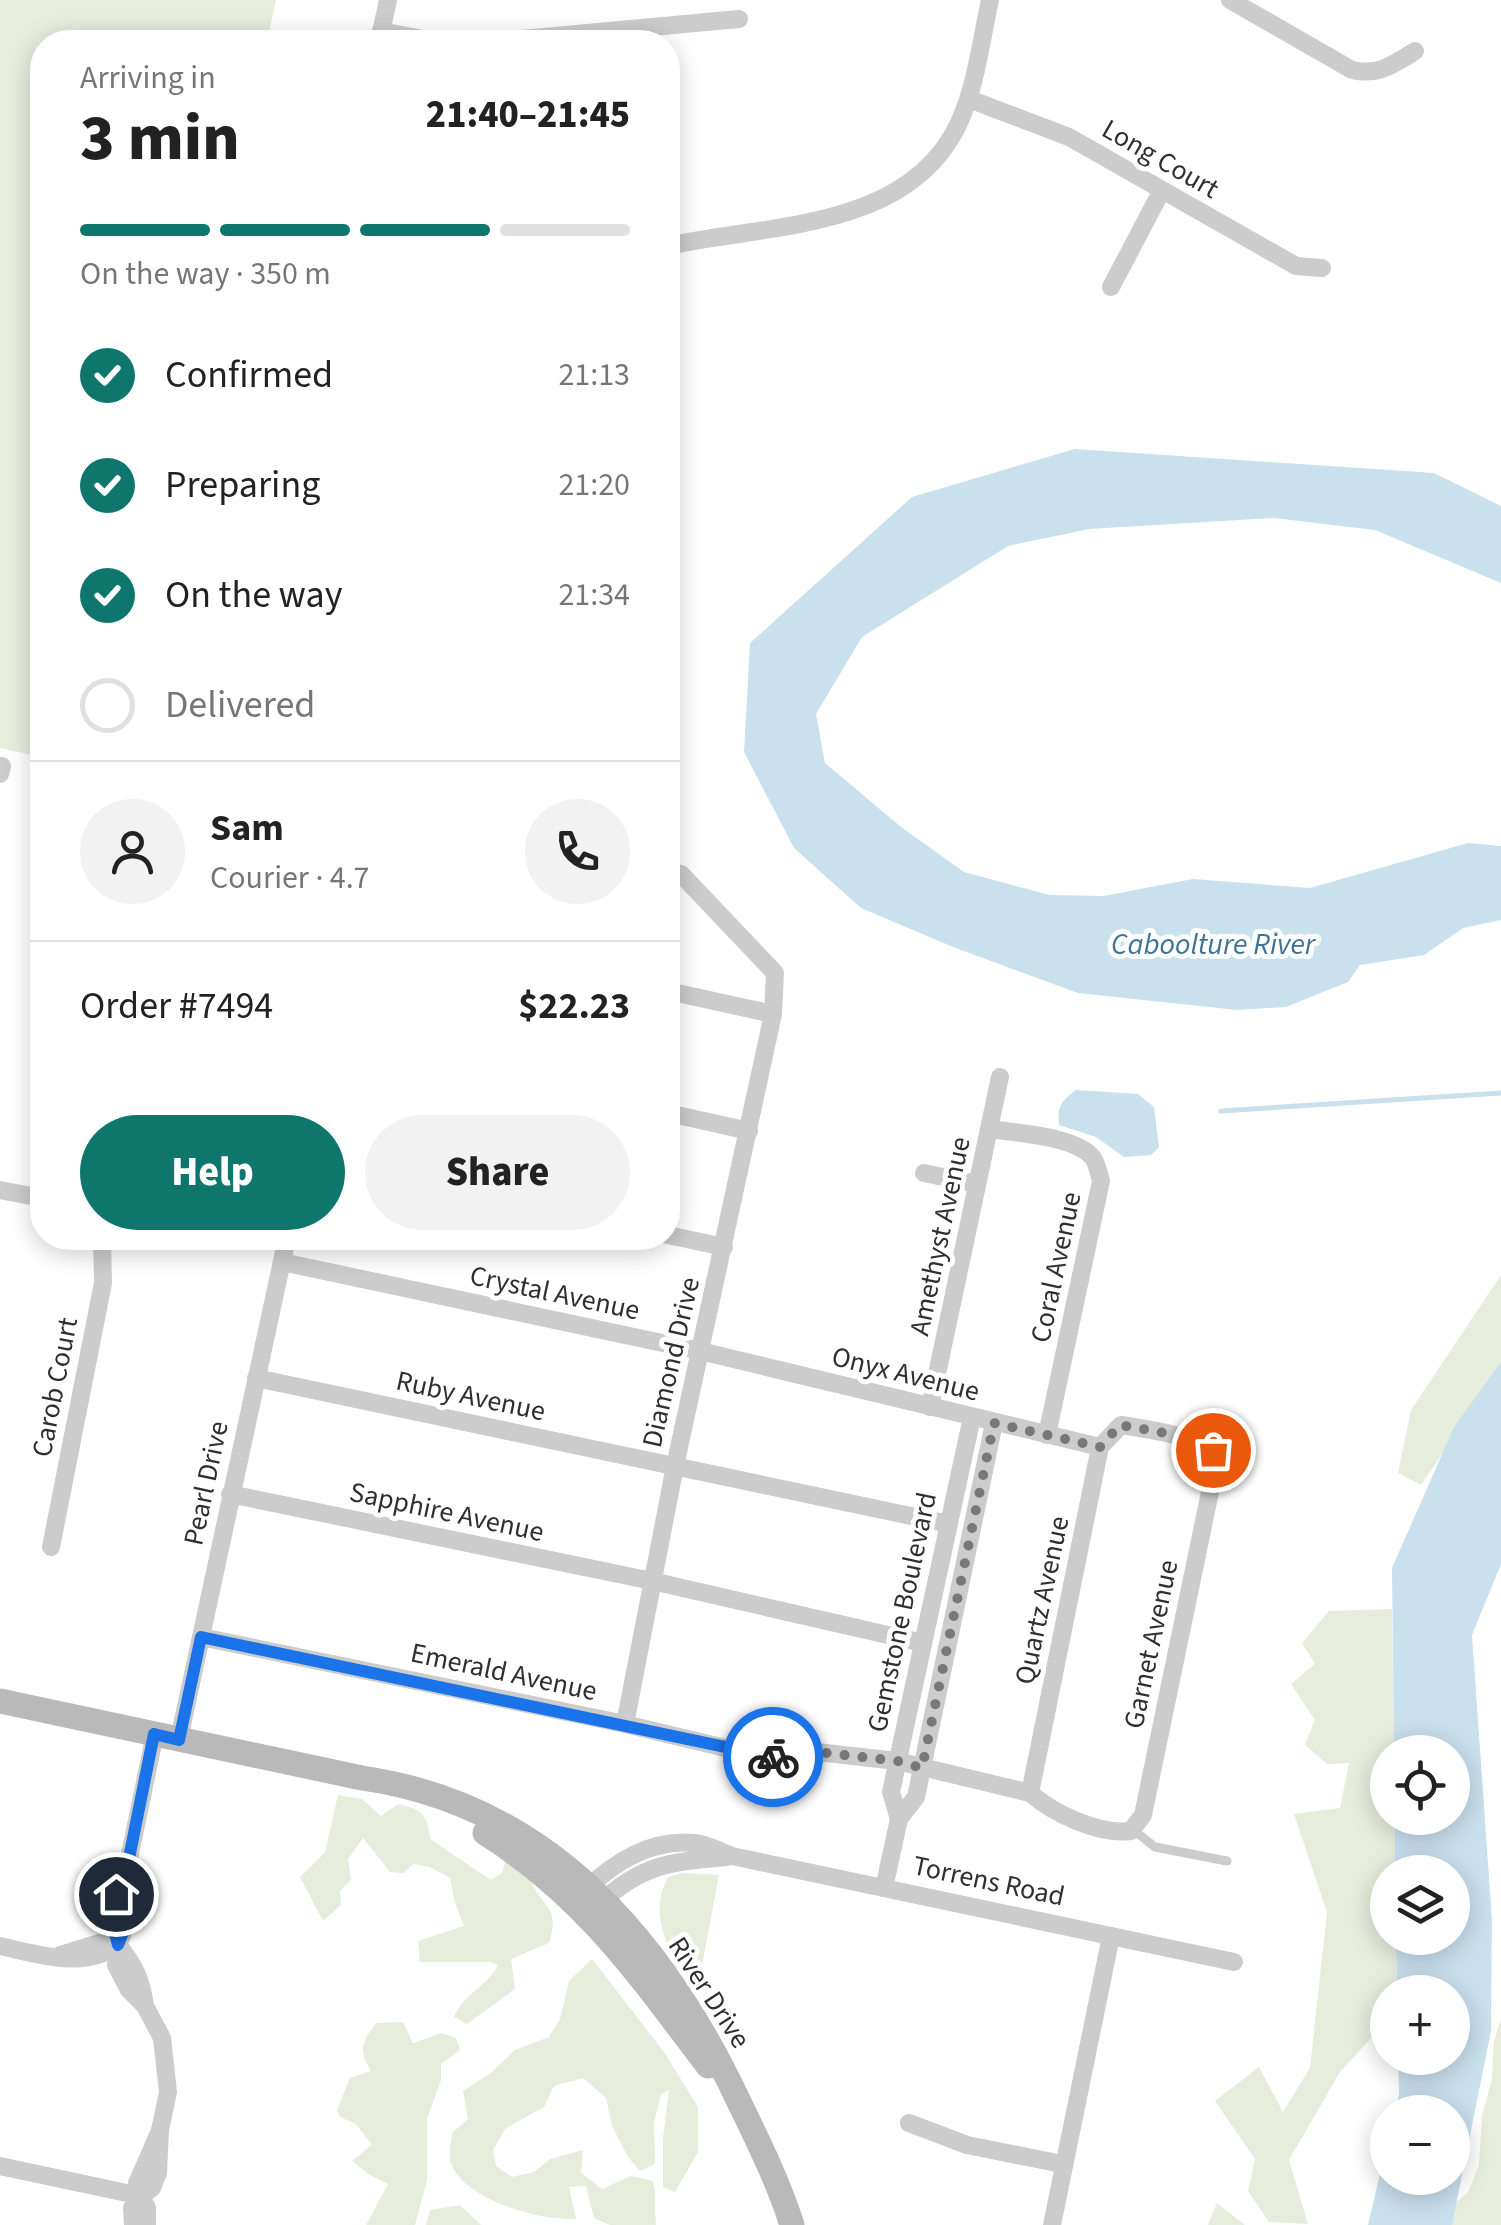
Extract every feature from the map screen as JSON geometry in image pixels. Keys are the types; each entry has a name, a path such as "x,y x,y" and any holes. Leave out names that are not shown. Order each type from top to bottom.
{"main road":[{"path":"0,1702 406,1785 484,1815 532,1843 589,1900"},
{"name":"River Drive","path":"589,1900 651,1992 751,2126 792,2225"}],"street":[{"path":"382,30 388,0"},
{"path":"680,244 870,206 922,172 954,132 968,99 990,0"},
{"path":"1230,0 1352,70 1386,69 1414,51"},
{"path":"618,30 738,19"},
{"name":"Long Court","path":"968,99 1069,138 1296,266 1322,268"},
{"path":"1112,288 1160,192"},
{"name":"Diamond Drive","path":"625,1724 675,1466 773,1014 775,973 680,874"},
{"path":"680,994 773,1014"},
{"name":"Amethyst Avenue","path":"930,1407 1000,1078"},
{"path":"680,1117 748,1131"},
{"name":"Coral Avenue","path":"990,1129 1059,1140 1078,1148 1092,1157 1101,1182 1048,1435"},
{"path":"924,1174 978,1184"},
{"path":"0,1190 30,1196"},
{"path":"680,1237 724,1247"},
{"name":"Carob Court","path":"52,1547 103,1283 102,1250"},
{"name":"Pearl Drive","path":"118,1945 130,1910 126,1873 201,1637 285,1250"},
{"name":"Crystal Avenue","path":"282,1262 700,1351"},
{"name":"Onyx Avenue","path":"700,1351 1100,1447"},
{"name":"Ruby Avenue","path":"256,1378 948,1524"},
{"name":"Gemstone Boulevard","path":"899,1818 891,1792 972,1417"},
{"name":"Gemstone Boulevard","path":"884,1888 899,1818 916,1796 994,1423"},
{"name":"Garnet Avenue","path":"1100,1447 1120,1425 1170,1434 1213,1450 1215,1468 1143,1815 1132,1829"},
{"name":"Quartz Avenue","path":"1030,1793 1100,1447"},
{"name":"Sapphire Avenue","path":"230,1494 652,1581 923,1643"},
{"name":"Emerald Avenue","path":"201,1637 625,1724 759,1756 817,1752 897,1761 1030,1793"},
{"path":"1030,1793 1046,1807 1115,1833 1132,1829"},
{"name":"Torrens Road","path":"589,1900 623,1859 659,1846 699,1842 732,1856 1234,1962"},
{"path":"1052,2225 1111,1936"},
{"path":"0,1946 59,1956 102,1942 118,1945 143,1984 145,2006 162,2038 168,2092 160,2130 158,2174 152,2188 132,2208 133,2225"},
{"path":"909,2123 967,2145 1062,2164"},
{"path":"0,2166 141,2196"},
{"path":"141,2196 147,2208 147,2225"}],"lane":[{"path":"1132,1829 1155,1847 1227,1861"}],"green space":[{"path":"0,0 276,0 270,30 30,30 30,754 0,748"},
{"path":"1501,1275 1501,1368 1421,1485 1398,1473 1411,1410"},
{"path":"1392,1609 1394,1735 1370,1735 1370,1835 1395,1835 1396,1855 1370,1855 1370,1955 1396,1955 1397,1975 1370,1975 1370,2039 1340,2072 1289,2160 1308,2224 1269,2222 1248,2191 1255,2159 1215,2101 1259,2067 1283,2112 1310,2068 1327,1912 1294,1814 1340,1808 1349,1763 1327,1764 1305,1745 1315,1720 1291,1684 1315,1664 1302,1643 1329,1611"},
{"path":"338,1795 362,1799 381,1816 398,1804 418,1811 425,1818 430,1839 491,1880 502,1873 506,1860 528,1871 551,1912 549,1943 511,1959 515,1989 467,2024 454,2017 458,2009 498,1965 420,1962 418,1941 464,1926 450,1878 430,1867 413,1864 404,1873 390,1872 363,1838 348,1859 351,1880 340,1891 341,1905 323,1921 300,1877 325,1852"},
{"path":"683,1873 719,1875 701,1971 674,1968 661,1922 660,1901 668,1877"},
{"path":"592,1959 664,2052 698,2107 698,2152 675,2192 663,2187 663,2138 669,2090 661,2094 654,2123 655,2164 640,2171 612,2126 606,2098 583,2078 554,2086 544,2107 506,2128 493,2150 496,2166 512,2177 534,2172 550,2159 583,2150 581,2173 602,2189 631,2176 653,2181 656,2225 610,2225 594,2218 586,2186 569,2187 576,2219 525,2212 472,2188 459,2177 450,2161 452,2133 468,2119 463,2091 492,2072 515,2050 549,2037 560,2019 569,1981"},
{"path":"1501,2019 1501,2225 1444,2225 1444,2214 1465,2195 1470,2195 1479,2165 1494,2041"},
{"path":"403,2022 413,2043 442,2033 456,2038 460,2050 441,2064 441,2080 427,2119 427,2180 415,2225 366,2225 388,2184 352,2161 372,2145 356,2124 340,2117 337,2110 350,2078 371,2071 363,2046 376,2023"},
{"path":"1217,2203 1245,2225 1208,2225"},
{"path":"460,2205 481,2225 426,2225 430,2210"}],"water":[{"name":"Caboolture River","path":"1075,449 1434,473 1501,506 1501,583 1375,530 1274,518 1089,529 1008,546 862,637 816,714 825,763 901,827 964,872 1050,895 1104,896 1193,879 1310,888 1468,843 1501,846 1501,920 1463,928 1424,955 1360,965 1348,982 1286,1007 1237,1010 1078,993 861,908 794,848 744,752 750,643 912,497"},
{"path":"1076,1090 1138,1094 1154,1107 1159,1147 1151,1155 1124,1157 1096,1137 1059,1125 1061,1105"},
{"path":"1501,1362 1501,1564 1472,1635 1492,1921 1491,2031 1470,2135 1470,2095 1399,2095 1398,2075 1470,2075 1470,1975 1397,1975 1396,1955 1470,1955 1470,1855 1395,1855 1395,1835 1470,1835 1470,1735 1394,1735 1392,1568 1454,1427"},
{"path":"1375,2195 1458,2195 1452,2225 1368,2225"}],"waterway":[{"path":"1221,1111 1501,1093"}],"way so far":[{"path":"773,1757 817,1752 897,1761 922,1768 994,1423 1100,1447 1120,1425 1170,1434 1213,1450"}],"route":[{"path":"116,1894 112,1922 118,1945 130,1910 126,1873 154,1734 179,1740 201,1637 773,1757"}]}
